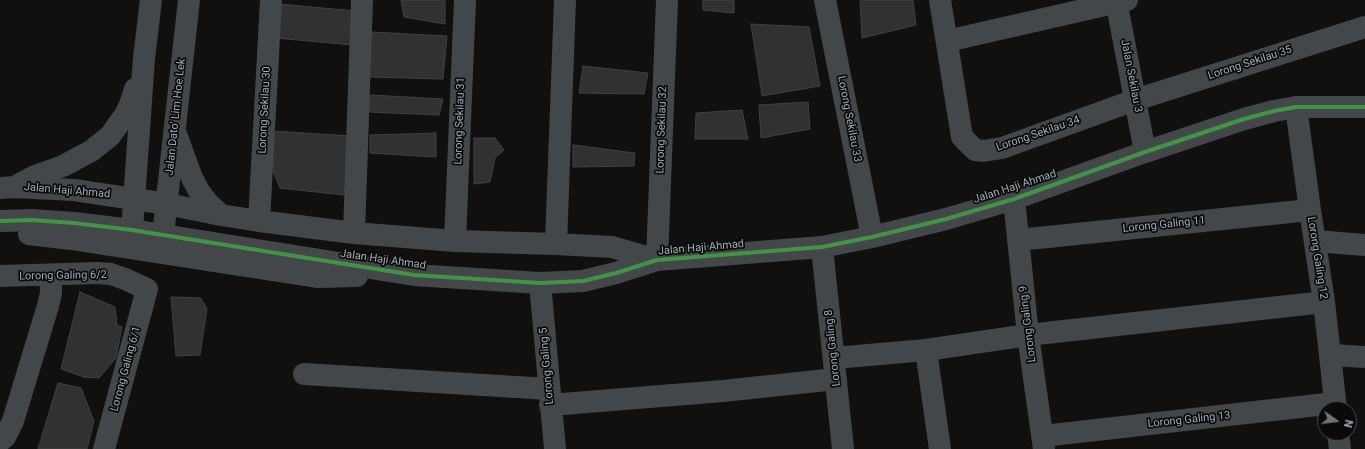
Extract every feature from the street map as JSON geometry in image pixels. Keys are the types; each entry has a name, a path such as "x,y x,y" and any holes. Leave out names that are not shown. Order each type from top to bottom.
{"street":[{"path":"132,230 144,58 151,0"},
{"name":"Jalan Dato' Lim Hoe Lek","path":"163,235 189,0"},
{"name":"Lorong Sekilau 30","path":"259,221 271,0"},
{"path":"354,233 362,0"},
{"name":"Lorong Sekilau 31","path":"455,241 465,0"},
{"path":"556,244 565,0"},
{"name":"Lorong Sekilau 32","path":"657,260 668,0"},
{"name":"Lorong Sekilau 33","path":"825,0 872,237"},
{"name":"Lorong Sekilau 34","path":"940,0 962,137 975,150 983,151 1002,148 1135,100"},
{"path":"947,41 1120,1"},
{"name":"Jalan Sekilau 3","path":"1120,1 1135,100 1146,152"},
{"name":"Lorong Sekilau 35","path":"1135,100 1365,27"},
{"path":"7,188 63,166 91,151 110,136 125,115 131,102 144,58"},
{"name":"Jalan Haji Ahmad","path":"0,232 71,239 317,277 414,275 540,283 583,281 616,273 657,260 822,247 872,237 946,219 1014,198 1244,119 1274,111 1296,107 1365,107"},
{"name":"Lorong Galing 12","path":"1296,107 1310,210 1316,241 1336,401"},
{"path":"174,131 192,178 199,191 208,203 221,215"},
{"name":"Jalan Haji Ahmad","path":"7,188 74,190 167,204 259,221 354,233 455,241 612,247 657,260"},
{"name":"Lorong Galing 9","path":"1014,198 1028,335 1043,443"},
{"name":"Lorong Galing 11","path":"1018,240 1310,210"},
{"name":"Jalan Haji Ahmad","path":"0,221 32,220 132,230 414,275"},
{"path":"1316,241 1365,245"},
{"name":"Lorong Galing 8","path":"822,247 843,449"},
{"name":"Lorong Galing 6/2","path":"0,276 51,276 97,273 111,274 147,289"},
{"path":"0,441 5,437 13,421 48,306 51,293 51,276"},
{"name":"Lorong Galing 5","path":"540,283 555,449"},
{"name":"Lorong Galing 6/1","path":"104,449 147,289"},
{"path":"304,374 550,397 723,391 926,350 1028,335 1324,302"},
{"path":"926,350 940,449"},
{"path":"1331,355 1365,357"},
{"name":"Lorong Galing 13","path":"1043,443 1317,408"}],"building":[{"path":"401,0 445,0 445,24 404,17"},
{"path":"703,0 734,0 734,13 703,10"},
{"path":"913,0 916,25 862,38 860,1"},
{"path":"279,4 356,11 353,45 276,38"},
{"path":"751,24 809,27 820,86 762,96"},
{"path":"371,32 447,36 443,79 370,77"},
{"path":"583,66 648,73 644,94 579,93"},
{"path":"371,95 443,99 439,115 368,112"},
{"path":"808,102 810,129 761,138 759,105"},
{"path":"742,110 748,139 695,139 696,113"},
{"path":"273,131 351,136 344,195 280,188 273,171"},
{"path":"436,133 436,157 370,153 370,135"},
{"path":"474,138 495,138 504,150 495,158 490,182 474,184"},
{"path":"573,145 635,153 634,166 573,167"},
{"path":"80,292 115,307 117,325 122,327 116,358 99,378 84,377 61,369"},
{"path":"171,297 201,298 207,309 200,355 176,356"},
{"path":"58,383 81,388 94,421 87,449 38,449"}],"cycle path":[{"path":"0,221 32,220 132,230 414,275 540,283 583,281 616,273 657,260 822,247 872,237 946,219 1014,199 1145,152 1244,119 1274,111 1296,107 1365,107"}]}
